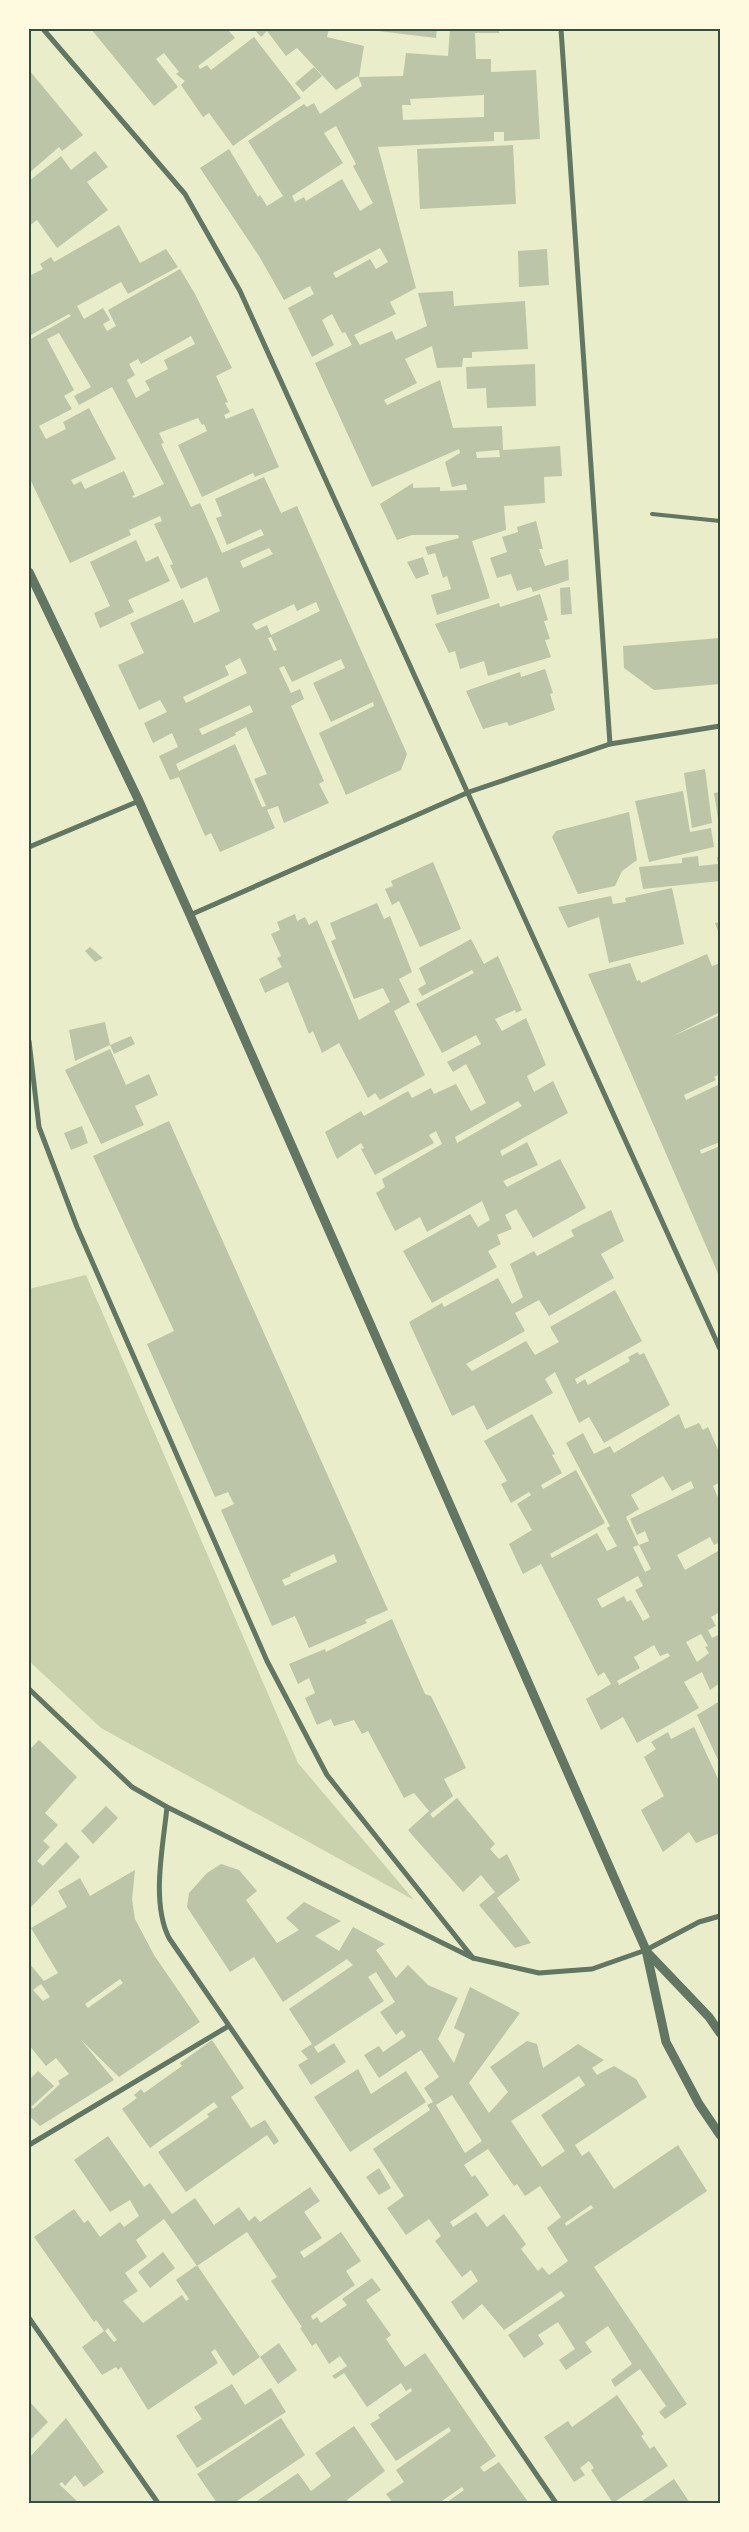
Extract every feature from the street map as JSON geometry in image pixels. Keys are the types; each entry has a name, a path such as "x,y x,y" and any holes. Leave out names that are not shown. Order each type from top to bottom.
{"street":[{"path":"43,29 185,194 240,292 469,792 720,1349"},
{"path":"561,29 610,744"},
{"path":"29,572 190,915 646,1950 666,2042 699,2104 720,2135"},
{"path":"190,915 469,792 610,744 720,726"},
{"path":"29,847 138,801"},
{"path":"29,1041 38,1127 66,1200 108,1303 267,1660 327,1775 473,1958"},
{"path":"29,1690 132,1787 167,1807 473,1958 539,1973 592,1969 646,1950 699,1922 720,1916"},
{"path":"167,1807 160,1892 161,1923 169,1938 227,2027 556,2503"},
{"path":"646,1950 709,2016 720,2033"},
{"path":"29,2145 227,2027"},
{"path":"29,2318 158,2503"}],"lane":[{"path":"652,514 720,521"}],"green space":[{"path":"86,1275 298,1763 414,1900 101,1728 29,1661 29,1289"}],"building":[{"path":"91,29 232,29 229,31 235,38 198,66 200,69 207,65 211,70 254,37 301,98 233,146 209,113 203,117 181,85 185,81 176,74 179,72 164,53 156,59 178,87 154,106"},
{"path":"254,29 329,29 327,37 364,46 359,77 403,76 406,53 448,56 450,29 499,29 499,33 475,33 476,59 491,59 491,72 536,70 540,139 504,141 504,132 494,132 494,141 378,147 416,288 390,302 396,314 354,335 360,345 392,331 396,340 427,326 418,293 453,291 454,306 525,301 528,349 472,352 472,358 463,358 462,367 437,368 432,346 405,359 417,383 384,400 387,405 440,380 453,428 502,426 503,450 560,446 562,476 544,477 545,503 504,506 506,530 472,541 490,598 437,615 431,595 451,589 447,576 443,578 435,553 428,555 425,547 459,538 458,535 412,535 397,540 380,504 413,483 413,488 440,487 440,491 467,490 466,484 452,487 445,462 460,453 459,449 372,487 315,363 352,345 345,332 342,333 332,314 322,320 334,345 312,357 288,308 314,294 310,286 284,300 259,256 200,168 229,149 258,197 260,195 267,206 283,196 248,141 304,104 307,107 314,103 320,114 362,86 358,76 336,90 297,48 286,56 267,31 261,37","holes":["484,95 484,117 403,120 402,105 411,105 410,99","336,126 356,164 353,166 373,203 360,211 342,179 306,201 304,197 295,202 292,196 343,163 324,133","380,248 388,262 376,269 370,259 336,278 333,273","499,450 500,457 477,458 476,452"]},
{"path":"378,29 437,29 436,38 378,31"},
{"path":"314,67 322,76 303,92 295,83"},
{"path":"29,70 83,135 62,151 59,147 29,173"},
{"path":"513,145 516,204 420,209 417,149"},
{"path":"95,151 108,167 87,182 108,210 57,248 37,220 29,226 29,203 31,201 29,198 29,181 61,156 71,170"},
{"path":"119,225 140,263 166,249 178,267 128,294 121,282 77,306 84,319 103,308 110,320 103,324 107,331 116,326 108,310 180,269 195,294 232,368 216,376 228,402 225,403 230,412 224,415 226,419 253,408 279,467 255,477 253,473 202,497 178,445 207,431 204,424 202,425 198,418 159,433 164,443 161,444 191,507 200,503 222,553 264,535 261,529 227,545 216,518 222,516 215,499 264,477 281,513 297,506 407,754 401,770 346,795 319,733 374,706 373,702 331,722 313,683 345,668 341,659 292,682 284,666 279,668 291,693 300,689 304,699 291,706 324,781 319,784 329,803 284,823 278,806 267,810 275,828 220,852 211,833 205,836 179,777 170,780 159,756 178,747 172,733 153,743 144,723 167,712 160,700 139,710 118,665 144,653 130,623 183,599 194,623 220,611 207,577 181,589 170,565 173,564 154,524 162,521 160,516 129,530 131,535 70,563 29,477 29,340 71,316 69,314 29,336 29,276 43,269 40,264 51,257 54,262","holes":["59,333 91,387 74,396 79,405 112,387 164,484 134,498 132,496 135,495 124,471 85,489 81,481 74,485 71,480 116,459 89,408 63,422 66,429 46,439 39,426 72,409 64,396 74,390 47,339","191,336 195,344 164,360 168,369 145,381 150,390 136,398 127,380 135,375 129,364 138,359 141,364","269,548 273,554 243,568 240,561","316,602 320,611 271,635 267,625 256,630 252,624 294,604 297,611","271,637 277,650 274,651 268,638","240,658 247,673 186,703 183,697 229,675 225,666","250,705 253,712 202,735 199,729","246,727 267,774 254,779 266,806 262,807 235,744 179,771 176,764 236,735 235,733"]},
{"path":"547,249 549,285 519,287 518,251"},
{"path":"535,364 536,406 487,408 486,388 467,389 466,367"},
{"path":"536,521 543,549 539,549 545,566 568,559 569,580 533,592 531,587 517,591 511,574 497,578 490,558 507,552 502,537 518,532 517,527"},
{"path":"136,540 146,562 158,556 170,581 128,600 134,612 100,628 94,613 110,606 90,562"},
{"path":"423,557 429,574 416,579 407,562"},
{"path":"570,587 572,614 561,615 560,588"},
{"path":"540,594 548,620 544,621 550,639 545,640 551,657 488,676 484,661 460,669 455,651 449,653 435,624 499,603 500,607"},
{"path":"720,638 720,684 654,690 624,668 623,646"},
{"path":"545,669 553,693 550,694 555,710 509,726 507,722 483,729 466,691 520,672 521,677"},
{"path":"705,769 712,823 692,828 684,773"},
{"path":"683,791 690,832 711,828 714,847 649,862 635,801"},
{"path":"720,792 720,825 719,825 714,793"},
{"path":"629,812 637,860 622,871 615,886 578,894 552,837 556,831"},
{"path":"698,856 699,866 718,864 717,857 720,857 720,881 643,889 639,867 682,863 682,858"},
{"path":"433,862 461,929 420,947 399,901 392,905 385,889 393,886 391,881"},
{"path":"672,888 684,944 609,963 599,917 568,928 558,907 611,896 613,904 626,902 625,898"},
{"path":"377,903 384,919 390,916 412,972 399,979 410,1002 394,1011 425,1075 380,1100 375,1093 368,1098 339,1043 322,1053 313,1031 309,1034 288,982 265,993 259,979 282,967 277,958 281,956 271,934 280,930 277,922 295,914 297,921 305,917 309,925 317,920 359,1020 390,1002 383,988 354,999 331,941 336,939 330,923"},
{"path":"720,922 720,937 715,923"},
{"path":"471,939 484,964 498,956 522,1010 516,1013 515,1010 495,1019 502,1031 526,1018 546,1065 527,1076 534,1092 553,1081 568,1113 500,1151 502,1156 527,1142 538,1165 503,1181 507,1187 560,1159 586,1208 533,1238 516,1209 505,1215 512,1229 497,1235 501,1244 488,1251 497,1267 432,1303 403,1251 470,1214 478,1227 490,1220 482,1201 427,1232 420,1217 395,1231 376,1193 385,1187 382,1179 442,1144 436,1131 429,1135 434,1143 375,1175 361,1149 364,1148 361,1143 337,1159 325,1132 361,1111 364,1116 408,1091 412,1098 431,1088 434,1094 456,1084 471,1111 486,1103 466,1064 453,1072 447,1062 481,1044 476,1035 442,1053 416,1004 474,973 472,970 422,996 418,989 426,984 419,968","holes":["518,1101 522,1106 457,1143 455,1137"]},
{"path":"90,947 103,958 95,962 85,951"},
{"path":"707,954 712,966 720,963 720,1012 671,1037 720,1015 720,1074 714,1077 716,1080 684,1095 686,1100 720,1084 720,1142 700,1150 701,1154 720,1146 720,1278 588,974 630,963 637,981 640,980 641,983"},
{"path":"105,1022 110,1045 75,1061 69,1030"},
{"path":"131,1036 135,1044 114,1054 110,1045"},
{"path":"110,1049 126,1085 149,1074 158,1095 135,1106 144,1125 101,1144 65,1070"},
{"path":"169,1121 388,1610 365,1620 367,1623 309,1648 295,1616 272,1626 221,1510 234,1504 228,1492 215,1497 147,1344 174,1331 93,1156","holes":["334,1554 337,1562 285,1586 282,1580 291,1576 290,1574"]},
{"path":"82,1126 88,1143 71,1150 64,1133"},
{"path":"611,1210 624,1241 601,1254 614,1278 549,1316 539,1300 515,1313 525,1331 466,1364 472,1371 526,1341 535,1355 559,1342 550,1327 615,1290 642,1341 575,1379 577,1384 585,1379 588,1385 630,1361 628,1357 638,1352 639,1355 644,1353 670,1405 604,1443 589,1417 579,1423 555,1372 545,1379 553,1393 487,1430 474,1405 452,1416 409,1322 442,1303 444,1307 498,1278 512,1304 523,1297 510,1264 534,1251 537,1256 574,1236 571,1230"},
{"path":"532,1414 555,1454 552,1455 562,1473 541,1485 543,1489 576,1470 605,1523 550,1554 552,1558 597,1533 607,1551 617,1546 607,1528 610,1526 566,1443 583,1433 594,1454 610,1446 614,1453 679,1414 685,1429 699,1423 703,1430 708,1427 720,1454 720,1482 713,1486 720,1502 720,1542 714,1545 710,1537 677,1555 685,1570 720,1550 720,1612 711,1617 716,1626 708,1630 712,1638 720,1634 720,1683 710,1690 702,1672 684,1682 699,1708 637,1743 623,1717 601,1730 586,1699 611,1684 604,1672 598,1676 541,1564 523,1574 509,1544 532,1530 517,1504 531,1495 529,1492 511,1503 501,1484 507,1481 484,1441","holes":["663,1476 672,1491 691,1481 694,1488 630,1519 637,1535 645,1531 649,1541 639,1545 626,1517 639,1509 631,1495","639,1545 651,1569 645,1572 633,1547","638,1576 643,1586 635,1590 650,1617 643,1621 631,1600 627,1602 624,1596 602,1608 597,1599","701,1634 708,1646 705,1647 709,1653 697,1662 686,1642","654,1645 660,1656 668,1653 670,1656 619,1685 617,1681 640,1668 634,1657"]},
{"path":"392,1619 425,1694 431,1696 466,1768 444,1779 453,1796 430,1814 433,1818 457,1798 495,1844 490,1849 499,1859 507,1854 520,1880 497,1898 531,1943 515,1948 479,1905 495,1892 481,1875 463,1892 413,1836 408,1830 429,1811 414,1793 404,1798 368,1731 362,1734 354,1720 334,1726 331,1719 317,1725 305,1698 315,1693 309,1678 298,1684 289,1664 325,1649 326,1652"},
{"path":"720,1701 720,1764 697,1715"},
{"path":"694,1727 720,1783 720,1833 696,1843 689,1832 663,1852 641,1810 664,1796 644,1757 656,1749 651,1742 668,1732 671,1739"},
{"path":"39,1740 77,1777 45,1813 58,1825 43,1841 50,1847 37,1861 43,1866 66,1842 80,1857 29,1909 29,1750"},
{"path":"106,1806 118,1818 93,1844 81,1831"},
{"path":"221,1864 239,1870 257,1891 246,1900 277,1943 299,1930 286,1918 304,1902 341,1921 315,1936 339,1951 353,1927 385,1944 376,1950 396,1978 408,1965 428,1985 458,1998 438,2039 454,2063 465,2034 454,2028 470,1987 520,2013 469,2083 489,2113 508,2092 490,2067 527,2041 537,2044 543,2068 578,2044 604,2060 592,2068 597,2075 614,2066 636,2079 647,2097 575,2145 582,2156 589,2151 614,2189 678,2145 707,2191 594,2267 687,2404 665,2419 659,2412 666,2406 640,2369 615,2387 611,2380 632,2364 608,2326 585,2342 592,2352 566,2370 559,2360 575,2349 558,2322 538,2335 544,2344 524,2358 508,2335 565,2296 561,2291 504,2330 482,2304 463,2320 451,2302 478,2281 471,2270 462,2277 435,2241 441,2236 429,2219 406,2235 387,2208 404,2196 373,2149 430,2110 427,2105 433,2102 424,2088 439,2077 421,2050 379,2078 364,2055 379,2046 383,2052 406,2036 402,2030 396,2035 380,2012 395,2002 376,1972 368,1977 384,2001 314,2047 318,2053 334,2043 346,2062 311,2085 298,2065 308,2059 301,2051 312,2044 289,2009 353,1965 347,1959 283,2002 254,1957 230,1972 187,1907 189,1893 207,1873","holes":["579,2076 585,2085 541,2115 565,2151 542,2167 511,2121","452,2095 482,2141 465,2153 436,2105","488,2149 514,2186 517,2184 525,2196 540,2186 561,2217 547,2228 568,2261 549,2275 542,2267 538,2271 521,2249 526,2244 504,2214 487,2227 476,2212 453,2227 450,2222 489,2195 475,2175 472,2177 464,2165","591,2205 593,2208 566,2226 565,2223"]},
{"path":"135,1870 132,1900 135,1919 154,1955 200,2022 119,2077 81,2040 114,2080 40,2126 29,2116 29,2080 38,2071 54,2086 31,2107 33,2109 60,2084 58,2081 69,2074 56,2058 46,2066 29,2045 29,1963 44,1981 58,1973 31,1928 67,1907 58,1891 80,1878 90,1896","holes":["120,1979 123,1983 88,2008 85,2004","41,1984 50,1997 43,2001 33,1990"]},
{"path":"212,2040 244,2088 231,2097 251,2128 265,2120 279,2141 274,2145 267,2135 186,2192 158,2152 209,2117 207,2114 218,2107 214,2102 150,2148 122,2109 137,2098 134,2095 141,2089 144,2093 182,2066 180,2063"},
{"path":"358,2069 371,2094 406,2071 426,2102 350,2152 314,2097"},
{"path":"108,2136 144,2187 150,2183 172,2214 195,2198 214,2225 239,2207 249,2221 255,2216 260,2222 310,2187 320,2201 304,2212 322,2238 300,2252 304,2258 341,2232 361,2261 346,2271 355,2285 311,2316 313,2320 317,2317 321,2323 347,2305 342,2299 372,2278 381,2290 366,2300 391,2335 386,2339 405,2367 425,2353 496,2456 480,2467 484,2472 499,2462 529,2503 446,2503 464,2490 462,2487 439,2503 417,2503 416,2501 413,2503 393,2503 386,2494 404,2482 396,2470 451,2431 449,2427 396,2461 370,2424 380,2418 378,2415 412,2391 411,2388 406,2391 401,2383 367,2407 344,2373 335,2379 332,2376 347,2366 340,2356 329,2364 316,2343 312,2346 300,2328 302,2327 271,2281 277,2277 247,2232 197,2266 260,2357 233,2376 215,2349 211,2352 218,2363 148,2410 121,2367 118,2370 116,2367 102,2375 82,2347 104,2331 96,2320 94,2322 34,2237 74,2209 84,2223 88,2220 100,2237 120,2222 124,2227 139,2216 130,2200 110,2212 74,2160","holes":["164,2219 197,2265 176,2280 189,2299 186,2301 182,2295 143,2323 123,2301 138,2291 125,2273 147,2257 136,2240","108,2328 117,2340 114,2342 105,2331"]},
{"path":"379,2168 391,2188 379,2195 366,2177"},
{"path":"163,2252 175,2268 150,2288 138,2272"},
{"path":"279,2343 297,2370 278,2384 260,2357"},
{"path":"232,2384 245,2405 271,2388 286,2412 197,2468 176,2436 202,2419 194,2407"},
{"path":"617,2395 644,2434 641,2436 650,2449 654,2446 668,2466 613,2503 591,2470 594,2468 589,2461 580,2468 585,2475 574,2482 544,2437 568,2421 572,2427"},
{"path":"29,2401 48,2422 29,2441"},
{"path":"66,2418 104,2472 84,2487 75,2475 65,2486 62,2482 59,2484 79,2503 29,2503 29,2458"},
{"path":"281,2418 305,2455 234,2503 217,2503 197,2474"},
{"path":"354,2426 385,2471 347,2500 349,2503 254,2503 298,2473 311,2491 331,2476 315,2453"},
{"path":"674,2479 690,2503 639,2503"}]}
